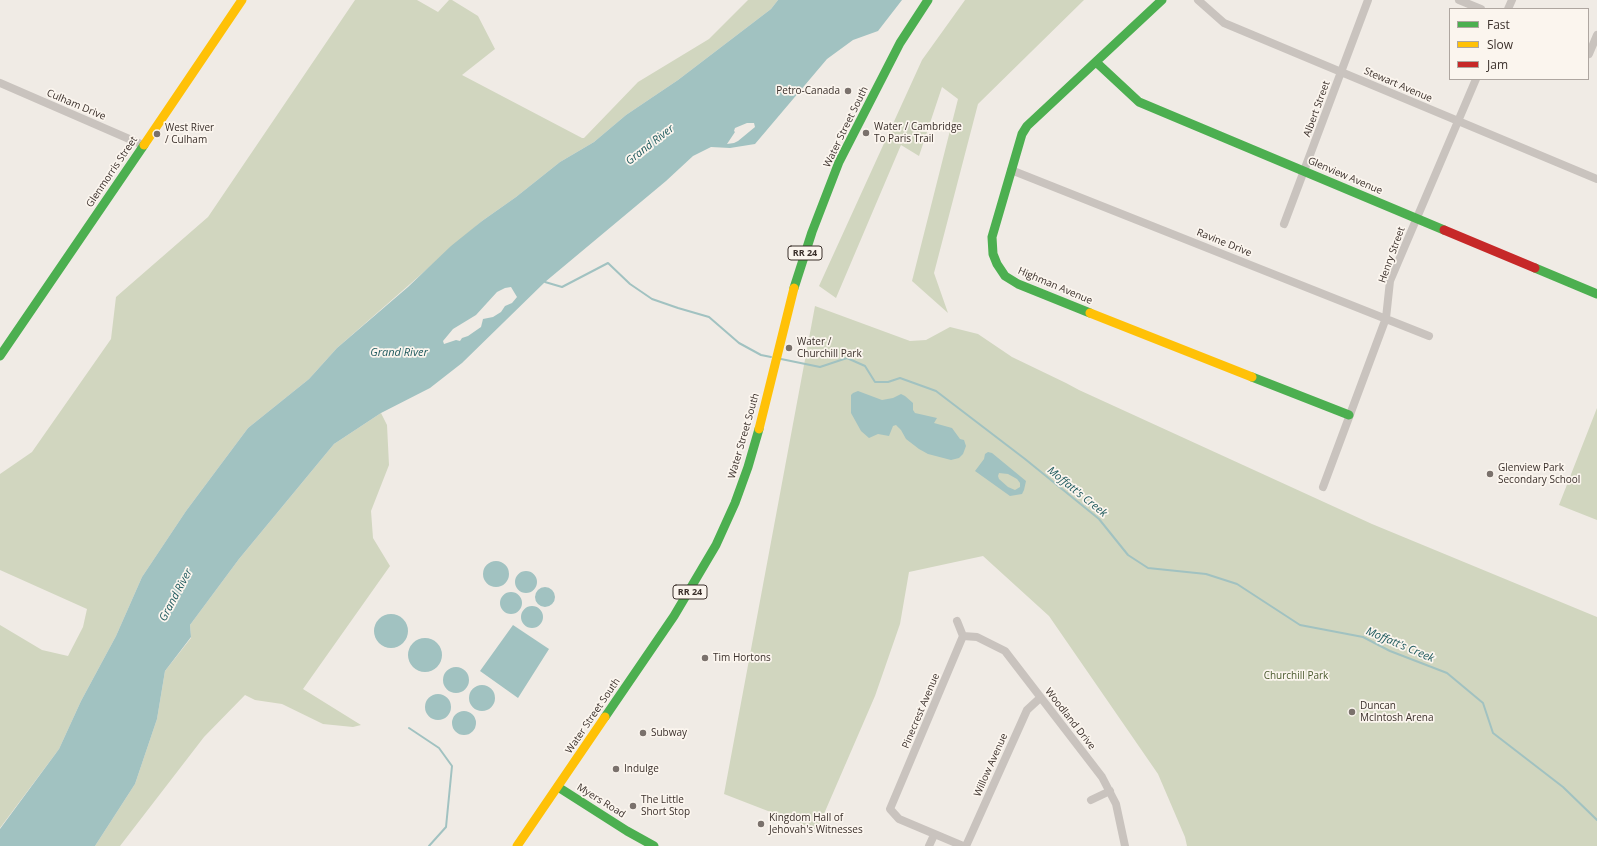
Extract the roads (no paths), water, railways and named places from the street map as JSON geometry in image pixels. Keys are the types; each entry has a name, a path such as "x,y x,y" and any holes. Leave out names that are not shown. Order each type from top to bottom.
{"street":[{"name":"Glenmorris Street","path":"0,356 242,0"},
{"name":"Water Street South","path":"517,846 690,592 716,545 735,503 748,467 780,346 795,282 812,232 839,162 900,43 928,0"},
{"name":"Highman Avenue","path":"1162,0 1024,130 993,233 991,243 997,264 1002,272 1018,284 1349,415"},
{"name":"Stewart Avenue","path":"1198,0 1224,23 1597,179"},
{"name":"Albert Street","path":"1284,224 1368,0"},
{"path":"1460,0 1479,8"},
{"path":"1589,52 1597,35"},
{"name":"Glenview Avenue","path":"1096,62 1139,102 1597,294"},
{"name":"Henry Street","path":"1323,487 1386,318 1390,281 1476,80"},
{"name":"Culham Drive","path":"0,84 143,145"},
{"name":"Ravine Drive","path":"1011,170 1429,336"},
{"path":"957,620 963,636"},
{"name":"Woodland Drive","path":"963,636 977,637 1005,651 1102,777 1116,804 1124,846"},
{"name":"Pinecrest Avenue","path":"934,835 899,819 890,809 963,636"},
{"name":"Willow Avenue","path":"964,846 1027,710 1040,698"},
{"name":"Myers Road","path":"558,787 627,831 654,846"},
{"path":"1090,800 1110,791"},
{"path":"930,846 934,835 964,846"}],"water":[{"name":"Grand River","path":"778,0 902,0 878,31 853,40 827,59 755,144 730,148 711,147 693,156 666,181 545,282 462,363 430,388 381,413 334,444 239,559 190,625 191,637 165,671 157,719 135,784 95,846 0,846 0,829 59,749 81,701 116,636 142,577 186,511 248,428 309,379 337,348 408,287 451,246 482,221 516,197 560,162 594,142 626,115 678,80 771,9","holes":["747,123 754,123 755,127 738,141 727,144 735,132 735,128","511,287 517,297 512,303 505,306 501,312 493,317 483,319 481,327 468,336 462,338 460,341 456,340 444,344 443,341 453,329 476,315 497,292"]},
{"path":"858,391 882,400 893,398 901,394 905,396 913,403 913,410 915,413 937,418 934,423 952,428 960,439 964,440 966,446 963,454 959,458 951,460 928,454 906,439 896,425 893,426 889,436 878,434 869,438 861,431 851,413 851,395"},
{"path":"988,452 992,453 1026,481 1022,494 1010,496 975,471 984,459 985,454","holes":["999,473 1008,474 1017,479 1020,483 1020,487 1015,490 1008,487 999,479"]},
{"path":"496,561 505,565 509,574 505,583 496,587 487,583 483,574 487,565"},
{"path":"526,571 530,572 536,578 536,586 530,592 526,593 522,592 516,586 515,582 516,578 522,572"},
{"path":"545,587 552,590 555,597 552,604 545,607 538,604 535,597 538,590"},
{"path":"511,592 515,593 521,599 521,607 515,613 511,614 507,613 501,607 500,603 501,599 507,593"},
{"path":"532,606 536,607 542,613 542,621 536,627 532,628 528,627 522,621 521,617 522,613 528,607"},
{"path":"394,614 403,619 407,624 407,638 403,643 398,647 388,648 384,647 375,638 374,628 375,624 384,615"},
{"path":"513,625 549,649 518,698 480,671"},
{"path":"422,638 428,638 432,639 439,645 442,655 441,662 435,669 428,672 422,672 418,671 411,665 408,658 408,652 409,648 415,641"},
{"path":"456,667 465,671 469,680 465,689 456,693 447,689 443,680 447,671"},
{"path":"482,685 491,689 495,698 491,707 482,711 473,707 469,698 473,689"},
{"path":"438,694 447,698 451,707 447,716 438,720 429,716 425,707 429,698"},
{"path":"464,711 473,714 476,723 473,732 464,735 455,732 452,723 455,714"}],"waterway":[{"name":"Moffatt's Creek","path":"545,282 562,287 608,263 630,284 652,299 709,317 739,343 761,355 771,357"},
{"name":"Moffatt's Creek","path":"781,359 820,367 847,358 865,366 875,382 888,382 900,378 936,391 1025,459 1099,519 1128,555 1148,568 1206,574 1237,584 1300,625 1363,637 1390,651 1447,673 1483,703 1493,733 1563,787 1597,820"},
{"path":"409,728 439,748 452,766 446,827 429,846"}],"place":[{"name":"Petro-Canada","path":"848,91"},
{"name":"Water / Cambridge To Paris Trail","path":"866,133"},
{"name":"West River / Culham","path":"157,134"},
{"name":"Water / Churchill Park","path":"789,348"},
{"name":"Glenview Park Secondary School","path":"1490,474"},
{"name":"Tim Hortons","path":"705,658"},
{"name":"Duncan McIntosh Arena","path":"1352,712"},
{"name":"Subway","path":"643,733"},
{"name":"Indulge","path":"616,769"},
{"name":"The Little Short Stop","path":"633,806"},
{"name":"Kingdom Hall of Jehovah's Witnesses","path":"761,824"}],"park label":[{"name":"Churchill Park","path":"1296,676"}]}
